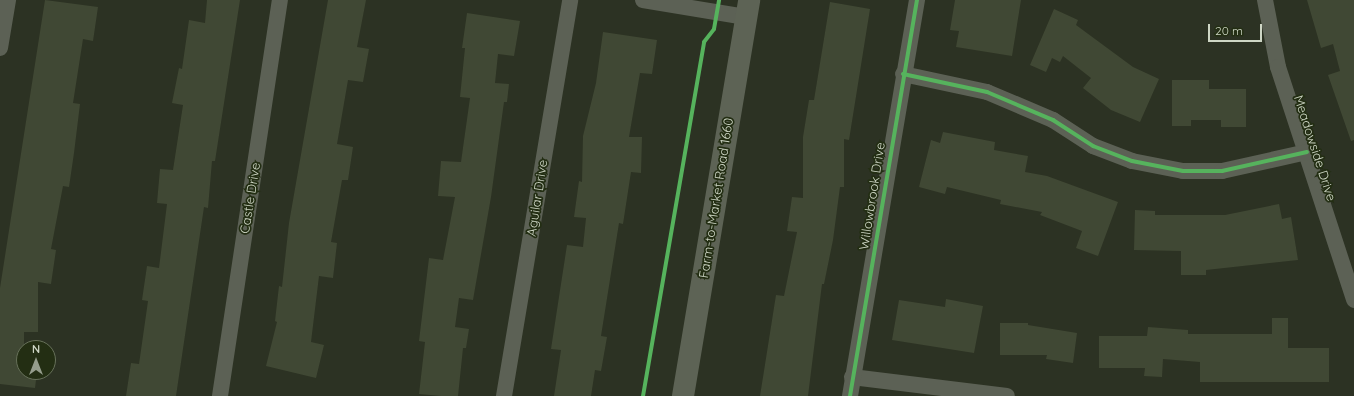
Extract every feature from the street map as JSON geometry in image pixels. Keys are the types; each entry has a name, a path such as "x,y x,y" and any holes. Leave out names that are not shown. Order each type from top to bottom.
{"main road":[{"name":"Farm-to-Market Road 1660","path":"683,396 747,9"}],"street":[{"path":"0,48 8,0"},
{"name":"Castle Drive","path":"220,396 280,0"},
{"name":"Aguilar Drive","path":"504,396 570,0"},
{"path":"643,0 747,9"},
{"name":"Willowbrook Drive","path":"850,396 903,74 917,0"},
{"name":"Meadowside Drive","path":"1265,0 1278,67 1307,152 1354,300"},
{"path":"903,74 987,92 1053,120 1100,148 1132,161 1182,171 1222,171 1307,152"},
{"path":"852,377 1007,396"}],"building":[{"path":"45,0 98,7 93,41 83,39 73,103 80,104 74,153 69,187 63,186 51,249 56,250 51,284 38,282 38,332 24,332 24,340 16,340 16,380 36,380 35,388 0,384 0,288"},
{"path":"207,0 240,0 215,161 212,161 208,208 204,207 176,396 126,396 131,363 139,364 148,301 142,300 147,266 159,268 167,204 157,203 160,169 173,170 183,105 172,103 179,68 182,69 189,20 205,23"},
{"path":"328,0 366,0 357,47 369,49 363,82 348,80 337,144 353,147 348,180 342,180 331,242 337,243 333,278 319,276 311,342 324,345 316,378 266,366 277,322 275,321 279,286 282,287 289,223"},
{"path":"955,0 1021,0 1012,56 956,47 959,31 950,30"},
{"path":"1307,0 1354,0 1354,140 1351,141 1328,75 1340,71 1333,44 1321,48"},
{"path":"830,2 870,9 849,140 844,139 844,187 840,187 833,240 824,284 822,284 808,396 760,396 776,295 784,296 797,232 787,231 792,197 803,198 803,137 809,100 814,100"},
{"path":"1054,9 1078,20 1076,25 1133,67 1159,79 1140,122 1111,110 1083,88 1091,78 1063,56 1060,62 1052,58 1046,72 1030,65"},
{"path":"467,13 520,21 514,56 498,54 495,83 509,84 507,102 504,102 491,197 473,300 459,298 455,327 469,329 466,348 463,348 458,396 419,394 425,342 419,341 429,258 443,260 455,197 438,196 441,161 461,162 470,98 460,97 465,48 462,48"},
{"path":"603,32 657,40 652,74 640,73 629,137 642,137 641,173 631,172 623,224 619,223 601,336 607,337 601,371 595,370 591,396 554,396 561,350 551,349 567,245 583,247 586,218 574,217 579,181 582,182 583,136 596,83"},
{"path":"1172,80 1209,80 1209,89 1246,89 1246,127 1221,127 1221,120 1191,120 1191,126 1172,126"},
{"path":"943,132 995,142 994,150 1028,156 1025,172 1047,176 1118,202 1098,256 1076,248 1082,231 1040,215 1042,212 1000,204 1001,200 947,187 945,194 919,187 931,140 940,143"},
{"path":"1279,204 1282,219 1291,217 1298,260 1206,270 1206,275 1181,275 1181,251 1134,250 1135,210 1155,211 1155,215 1225,215"},
{"path":"946,299 983,306 974,353 892,340 899,300 945,307"},
{"path":"1272,318 1288,318 1288,348 1329,348 1329,382 1200,382 1200,362 1163,359 1162,377 1144,376 1145,368 1099,368 1099,336 1147,336 1148,327 1188,330 1188,334 1272,334"},
{"path":"1000,323 1028,323 1028,325 1077,333 1073,363 1046,359 1047,355 1000,355"}],"cycle path":[{"path":"643,396 704,42 714,29 719,0"},
{"path":"850,396 917,0"},
{"path":"903,74 987,92 1053,120 1093,146 1132,161 1183,171 1222,171 1307,152"}]}
